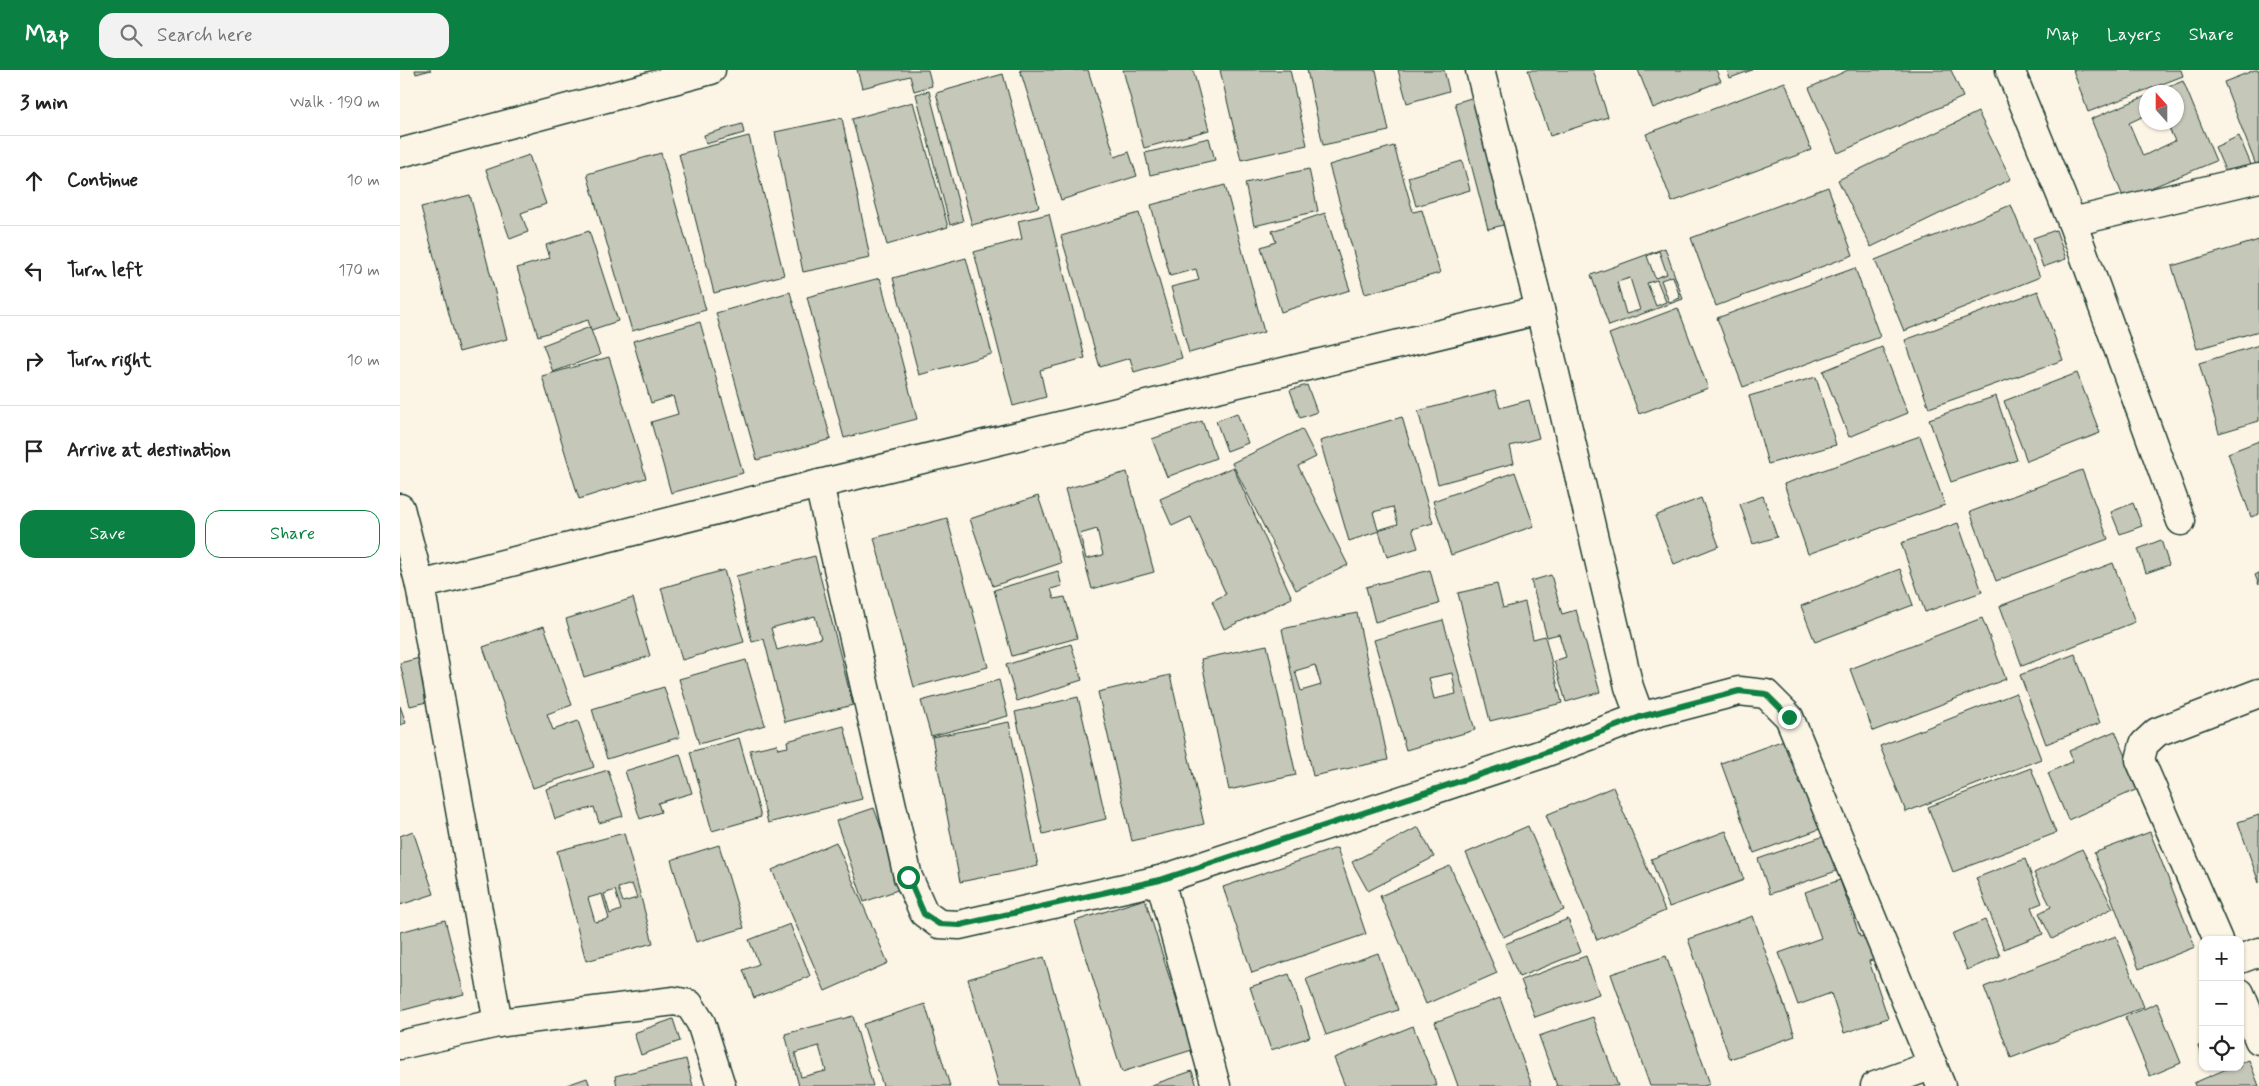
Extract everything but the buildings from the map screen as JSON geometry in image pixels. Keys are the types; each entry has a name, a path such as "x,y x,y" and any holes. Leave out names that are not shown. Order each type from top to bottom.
{"street":[{"path":"400,153 711,70"},
{"path":"1480,70 1540,310 1629,688 1640,717"},
{"path":"2010,70 2072,222 2181,521"},
{"path":"2072,222 2259,178"},
{"path":"420,585 819,484 1540,310"},
{"path":"819,484 908,877 924,914 939,924 960,925 1160,880 1539,755 1640,717 1739,691 1766,694 1789,717 1937,1076 1875,1086"},
{"path":"400,508 420,585 498,1023"},
{"path":"2216,936 2140,760 2144,744 2157,732 2259,693"},
{"path":"1160,880 1216,1086"},
{"path":"2244,957 2259,952"},
{"path":"400,1045 498,1023 674,1000 688,1004 701,1023 721,1086"},
{"path":"2244,1003 2259,1040"}],"route":[{"path":"908,877 924,914 939,924 960,925 1160,880 1539,755 1640,717 1739,691 1766,694 1789,717"}]}
